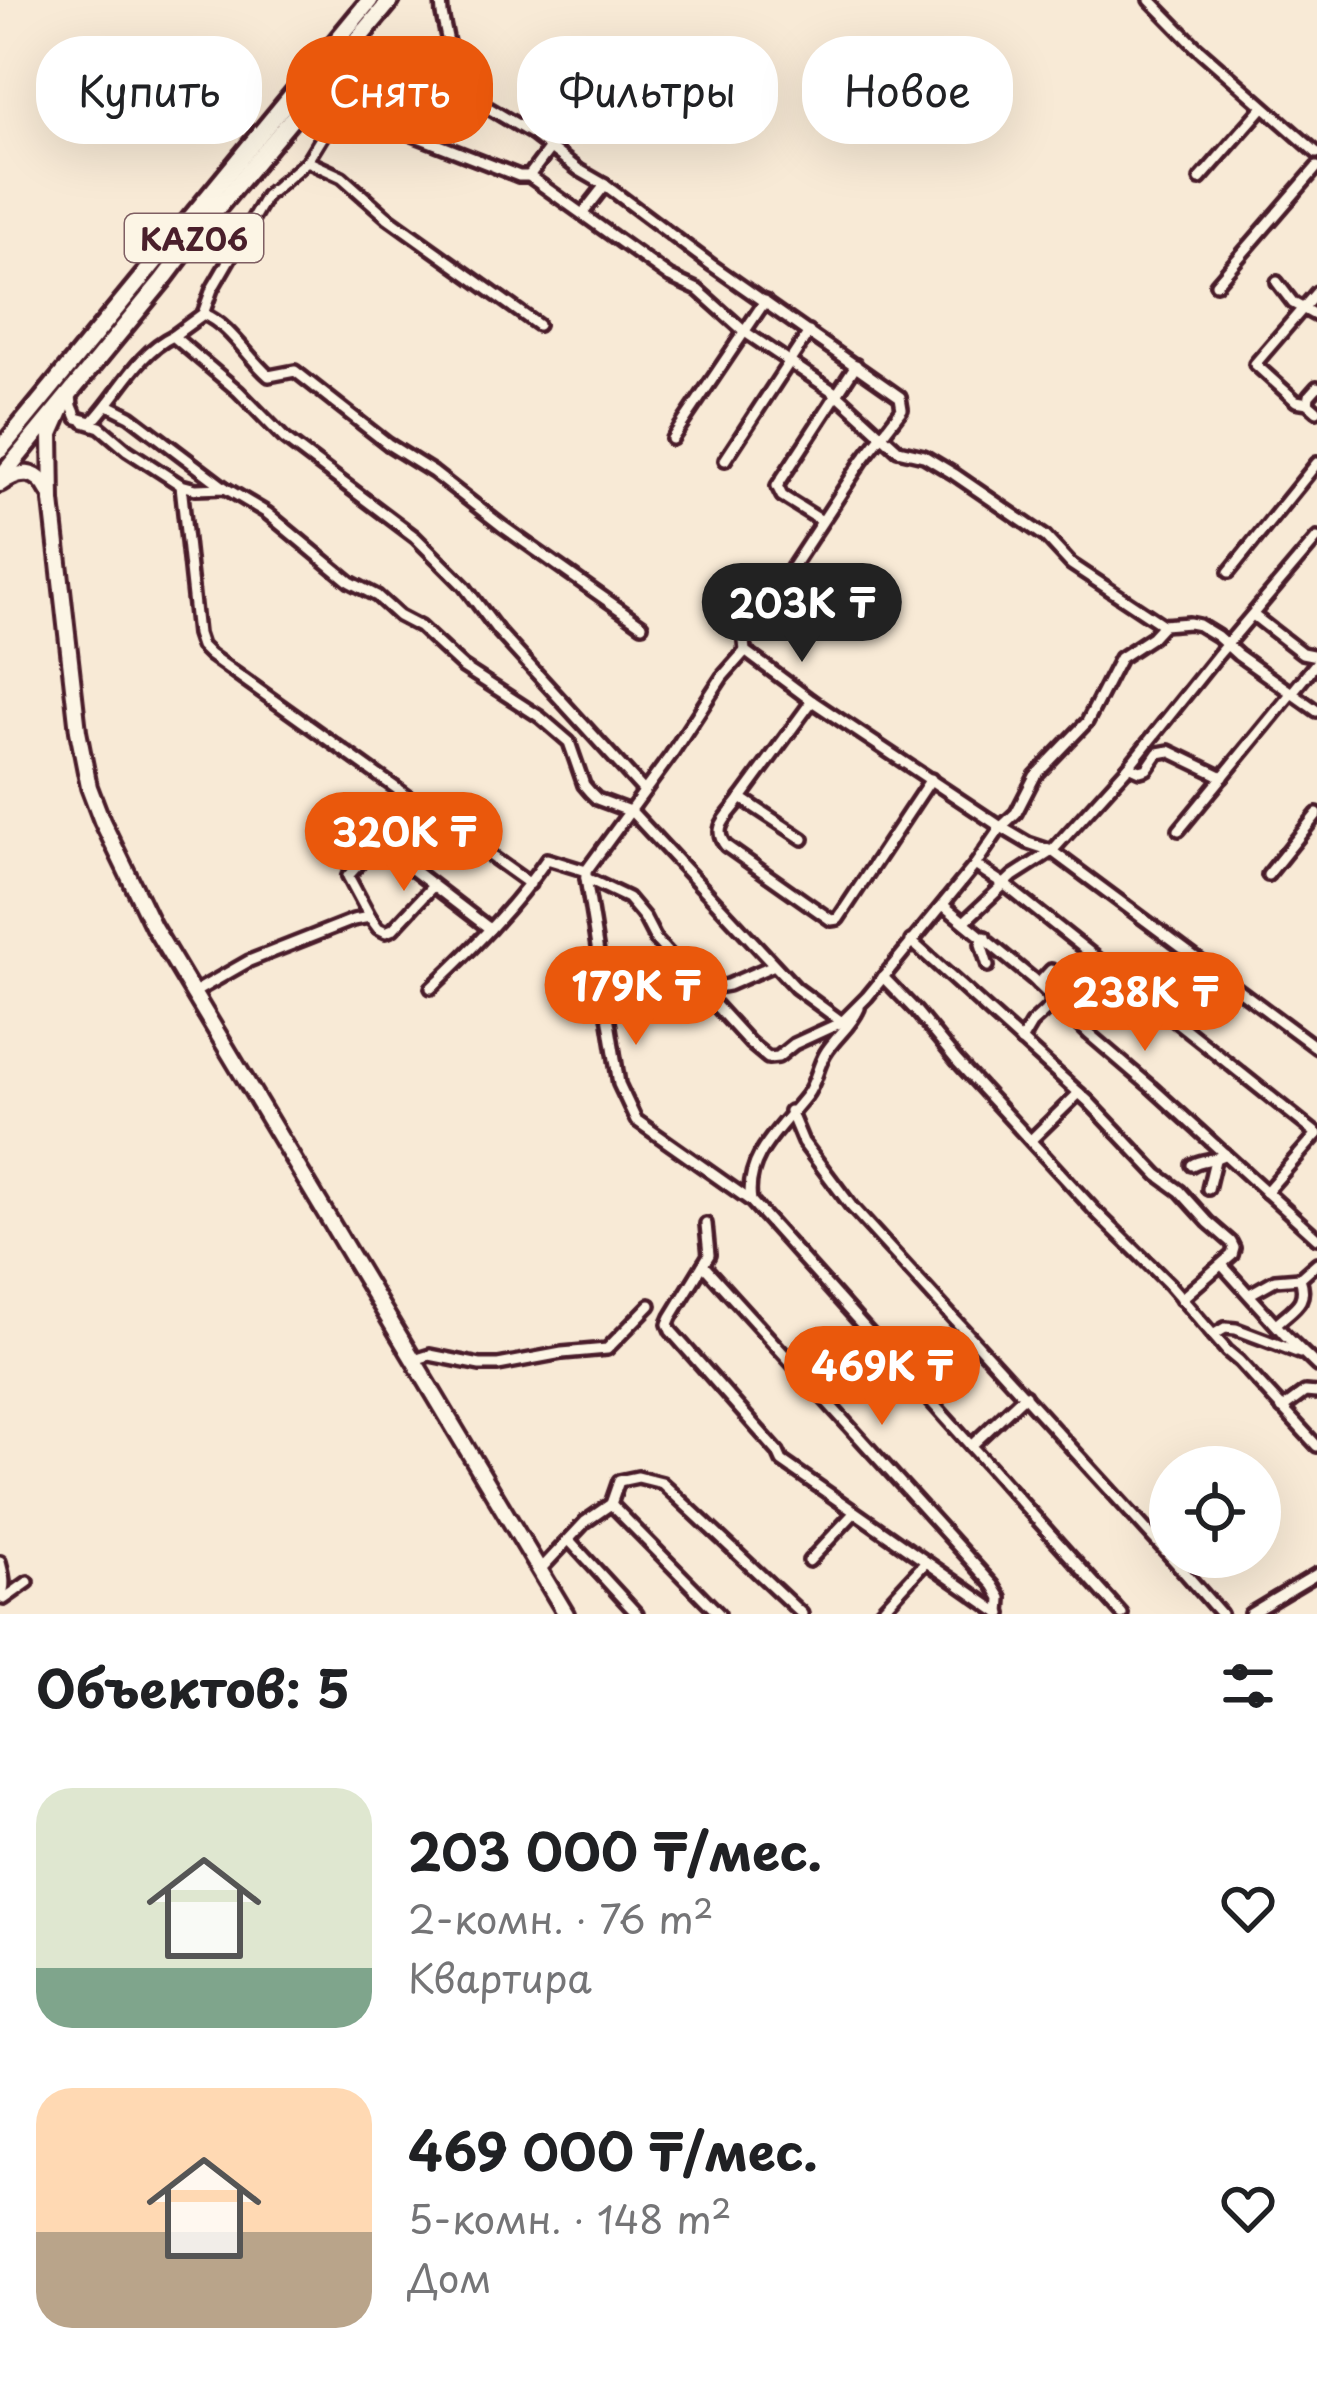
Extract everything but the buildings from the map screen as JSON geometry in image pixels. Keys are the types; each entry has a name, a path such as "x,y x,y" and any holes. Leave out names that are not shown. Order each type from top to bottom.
{"highway":[{"name":"KАZ06","path":"0,450 8,432 370,0"},
{"name":"KАZ06","path":"362,36 391,0"},
{"name":"KАZ06","path":"0,481 286,127"}],"main road":[{"path":"71,392 51,434 52,501 69,670 89,787 125,874 193,993 566,1614"},
{"path":"0,481 27,472 39,477 52,501"}],"street":[{"path":"441,0 446,36"},
{"path":"1150,0 1317,153"},
{"path":"1200,179 1263,106"},
{"path":"493,110 532,133 900,397 902,409 822,520 744,641 745,651 722,677 586,874 619,1084 636,1120 751,1201 1122,1614"},
{"path":"84,422 92,422 108,405 142,359 203,314 212,289 266,196 318,144"},
{"path":"438,144 529,176 670,277 698,290 745,332 837,394 898,450 924,456 954,474 1046,537 1071,564 1163,625"},
{"path":"529,176 550,148"},
{"path":"307,160 342,177 387,218 538,326"},
{"path":"1216,284 1317,167"},
{"path":"583,212 605,185"},
{"path":"1277,282 1288,298 1317,316"},
{"path":"1312,407 1296,401 1255,364 1317,292"},
{"path":"672,439 765,301"},
{"path":"203,314 220,323 268,376 295,371 388,444 642,625"},
{"path":"725,460 809,332"},
{"path":"173,336 285,439 415,537 644,791"},
{"path":"822,520 782,496 777,486 856,365"},
{"path":"1312,407 1309,396 1317,386"},
{"path":"71,392 74,412 84,422 100,427 181,485 225,488"},
{"path":"108,405 267,513 350,582 420,627 463,667 540,717 569,742 590,792 632,812 774,965 842,1022"},
{"path":"1228,572 1317,463"},
{"path":"181,485 201,646 530,884"},
{"path":"965,921 1052,851 1129,766 1317,538"},
{"path":"1179,830 1317,659 1253,616"},
{"path":"431,988 490,929 548,859 628,898 656,940 701,990 768,1058 778,1057 794,1044 842,1022 861,1003 1016,813 1035,776 1087,722 1120,658 1163,625 1199,625 1317,711"},
{"path":"745,651 1001,827 1052,851 1317,1048"},
{"path":"812,700 718,829 718,837 831,920 846,908 931,779"},
{"path":"1156,733 1169,752"},
{"path":"1129,766 1140,772 1158,752 1169,752 1223,777"},
{"path":"741,798 803,839"},
{"path":"1268,875 1317,814"},
{"path":"348,820 490,929"},
{"path":"377,844 349,875 377,928 393,929 432,887"},
{"path":"975,865 1317,1134 1266,1192"},
{"path":"943,905 1039,984 1220,1157 1317,1238"},
{"path":"193,993 249,961 370,917"},
{"path":"985,937 981,944 988,966"},
{"path":"911,941 1079,1093 1158,1175 1232,1242 1232,1255 1181,1300"},
{"path":"701,990 728,986 774,965"},
{"path":"1039,984 1051,970"},
{"path":"883,977 1317,1446"},
{"path":"1021,1041 1031,1024 1056,1001"},
{"path":"751,1201 754,1166 805,1098 823,1057 861,1003"},
{"path":"1032,1139 1079,1093"},
{"path":"790,1112 803,1142 851,1206 1149,1534"},
{"path":"1192,1166 1220,1157"},
{"path":"1208,1189 1220,1157"},
{"path":"706,1224 710,1245 704,1265 671,1317 670,1330 782,1461 1000,1614"},
{"path":"1250,1294 1275,1280 1300,1278 1317,1263"},
{"path":"704,1265 993,1586 1000,1598 1000,1614"},
{"path":"1222,1265 1317,1366"},
{"path":"1272,1320 1302,1300 1300,1278"},
{"path":"414,1360 430,1355 498,1365 607,1349 650,1305"},
{"path":"1272,1320 1274,1343"},
{"path":"1213,1335 1225,1328 1236,1329 1305,1355"},
{"path":"1282,1409 1305,1392 1317,1393"},
{"path":"971,1446 1025,1395"},
{"path":"540,1570 585,1522 611,1504 619,1481 638,1477 662,1483 802,1614"},
{"path":"611,1504 719,1614"},
{"path":"809,1561 854,1513"},
{"path":"569,1540 637,1614"},
{"path":"0,1562 4,1592 0,1600"},
{"path":"878,1614 926,1562"},
{"path":"1250,1614 1317,1574"},
{"path":"1189,1578 1221,1614"},
{"path":"0,1600 28,1582"}]}
